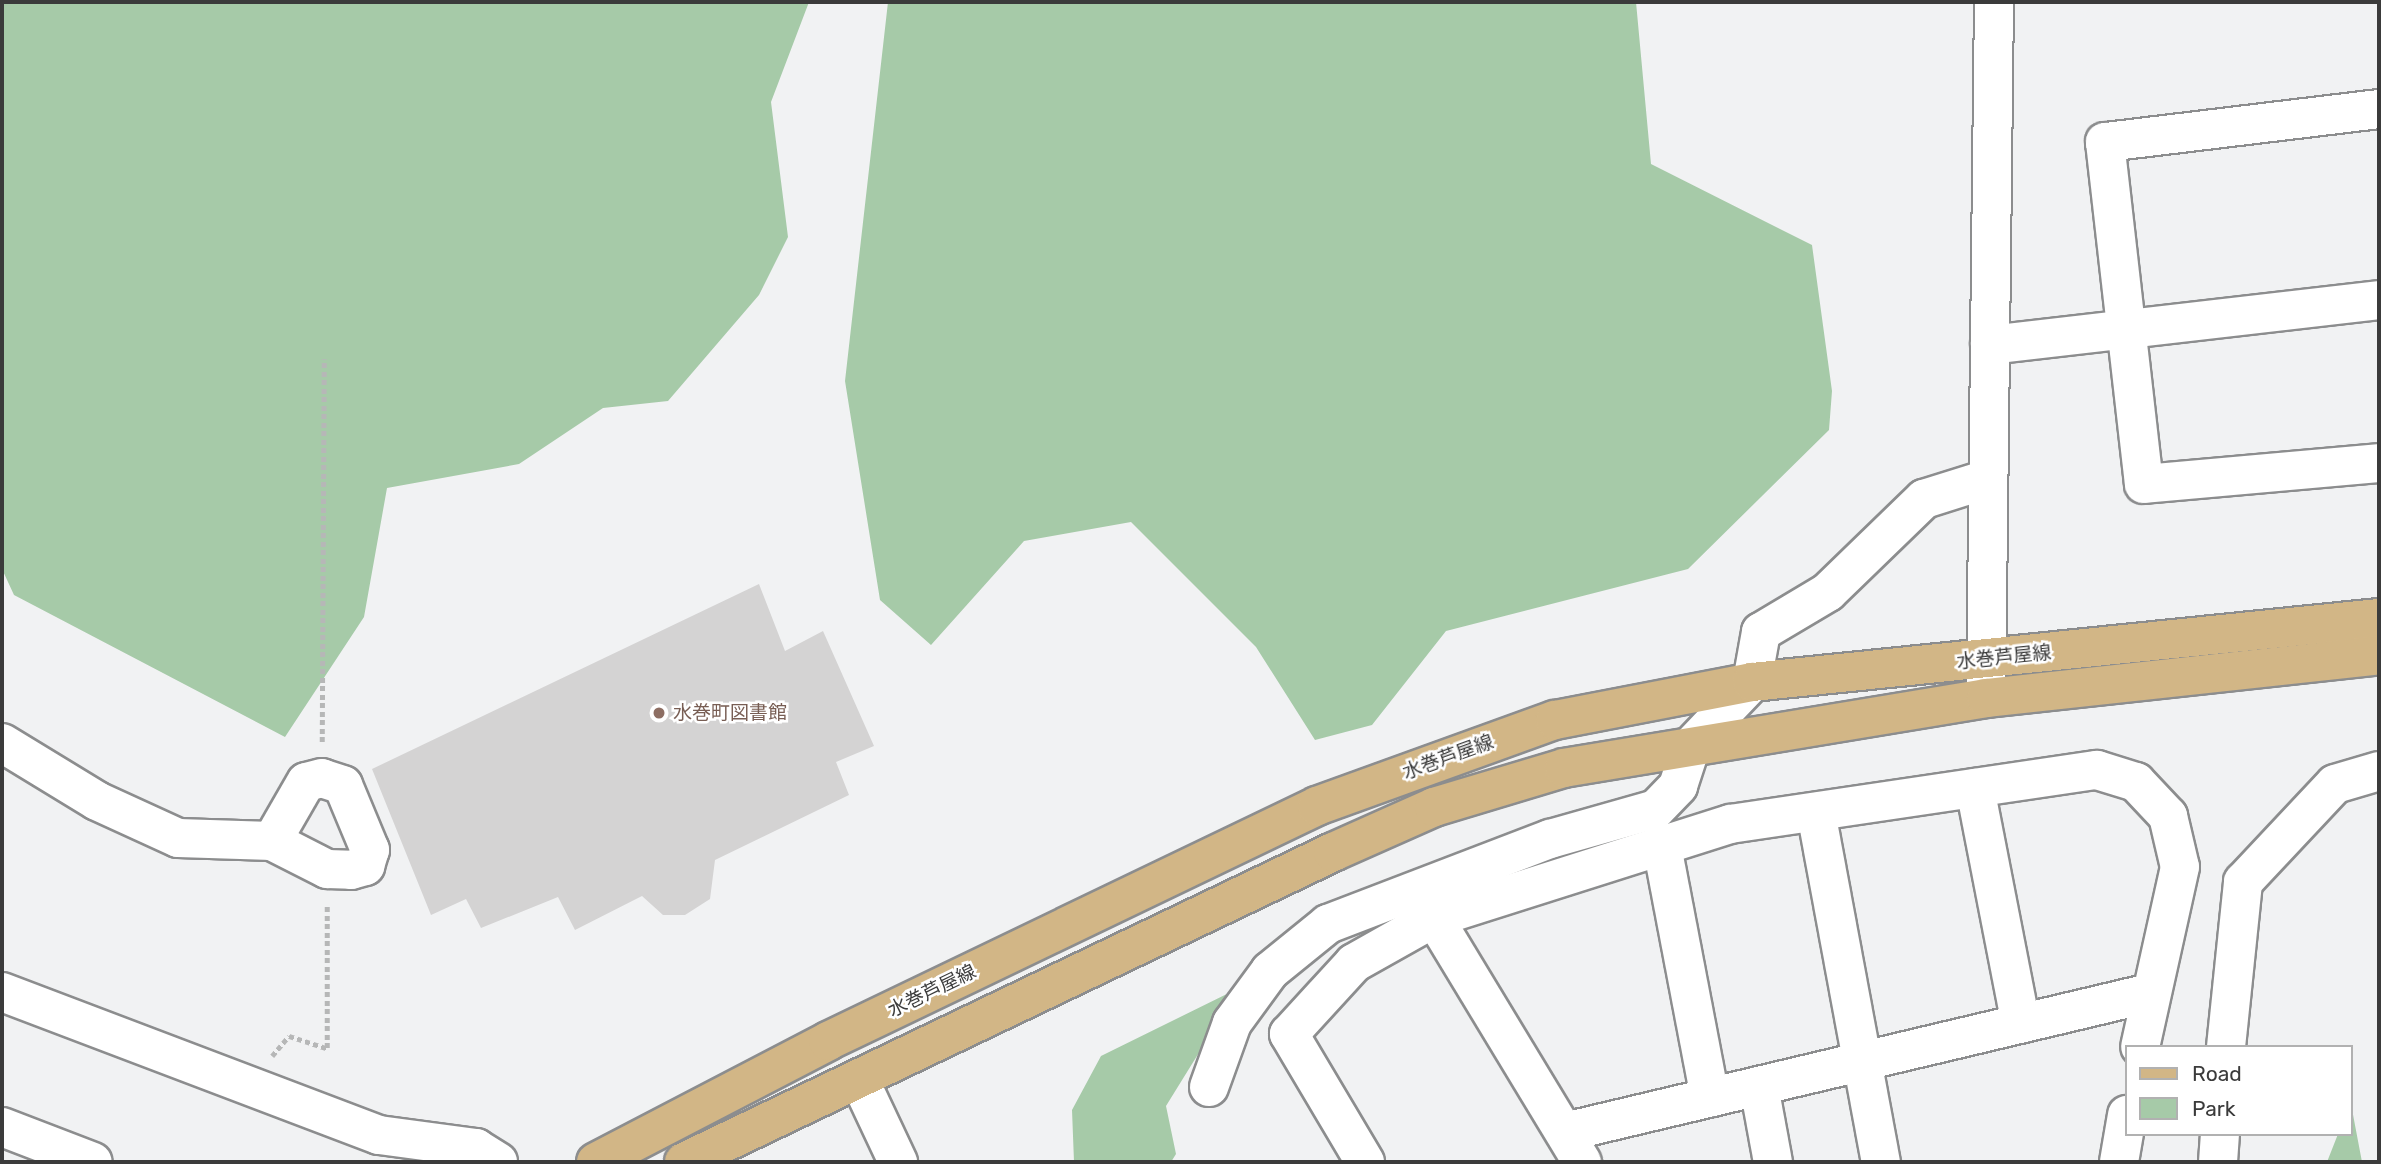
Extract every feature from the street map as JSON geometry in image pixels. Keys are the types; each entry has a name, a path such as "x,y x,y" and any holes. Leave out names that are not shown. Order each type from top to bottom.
{"main road":[{"name":"水巻芦屋線","path":"596,1162 828,1041 1317,806 1555,720 1752,682 2379,618"},
{"name":"水巻芦屋線","path":"684,1162 1434,807 1564,768 1986,698 2379,655"}],"street":[{"path":"1986,698 1994,2"},
{"path":"2379,109 2105,142 2144,484 2379,463"},
{"path":"1990,345 2379,300"},
{"path":"1209,1087 1232,1023 1270,971 1328,924 1414,886 1656,809 1678,786 1691,746 1752,682 1761,632 1828,592 1924,499 1987,479"},
{"path":"2,743 97,801 178,838 272,841 327,869 365,866 370,849 343,785 322,778 306,782 272,841"},
{"path":"1365,1162 1289,1034 1354,963 1434,918 1730,824 2097,770 2136,782 2168,816 2180,867 2140,1045"},
{"path":"2226,1045 2243,882 2335,784 2379,771"},
{"path":"1975,789 2021,1024"},
{"path":"1816,812 1881,1162"},
{"path":"1662,846 1710,1097"},
{"path":"1414,886 1573,1147 1710,1097 2150,993"},
{"path":"2,992 379,1135 476,1148 498,1162"},
{"path":"859,1079 898,1162"},
{"path":"1759,1086 1773,1162"},
{"path":"2119,1162 2126,1121"},
{"path":"2,1127 93,1162"},
{"path":"2218,1162 2220,1136"}],"path":[{"path":"322,778 324,359"},
{"path":"267,1062 289,1036 327,1048 327,869"}],"green space":[{"path":"2,2 809,2 771,102 788,237 759,295 668,401 603,408 519,464 387,488 364,617 285,737 14,595 2,569"},
{"path":"888,2 1636,2 1651,164 1812,245 1832,391 1829,430 1688,569 1446,631 1372,725 1315,740 1256,647 1131,522 1024,541 931,645 880,600 845,381"},
{"path":"1239,988 1166,1106 1176,1154 1171,1162 1074,1162 1072,1110 1101,1056"},
{"path":"2353,1115 2362,1162 2327,1162 2337,1136 2353,1136"}],"building":[{"path":"759,584 785,651 823,631 874,746 836,762 849,795 715,860 710,899 685,915 663,915 642,896 575,930 558,897 481,928 466,899 431,915 372,769"}],"place":[{"name":"水巻町図書館","path":"659,713"}]}
